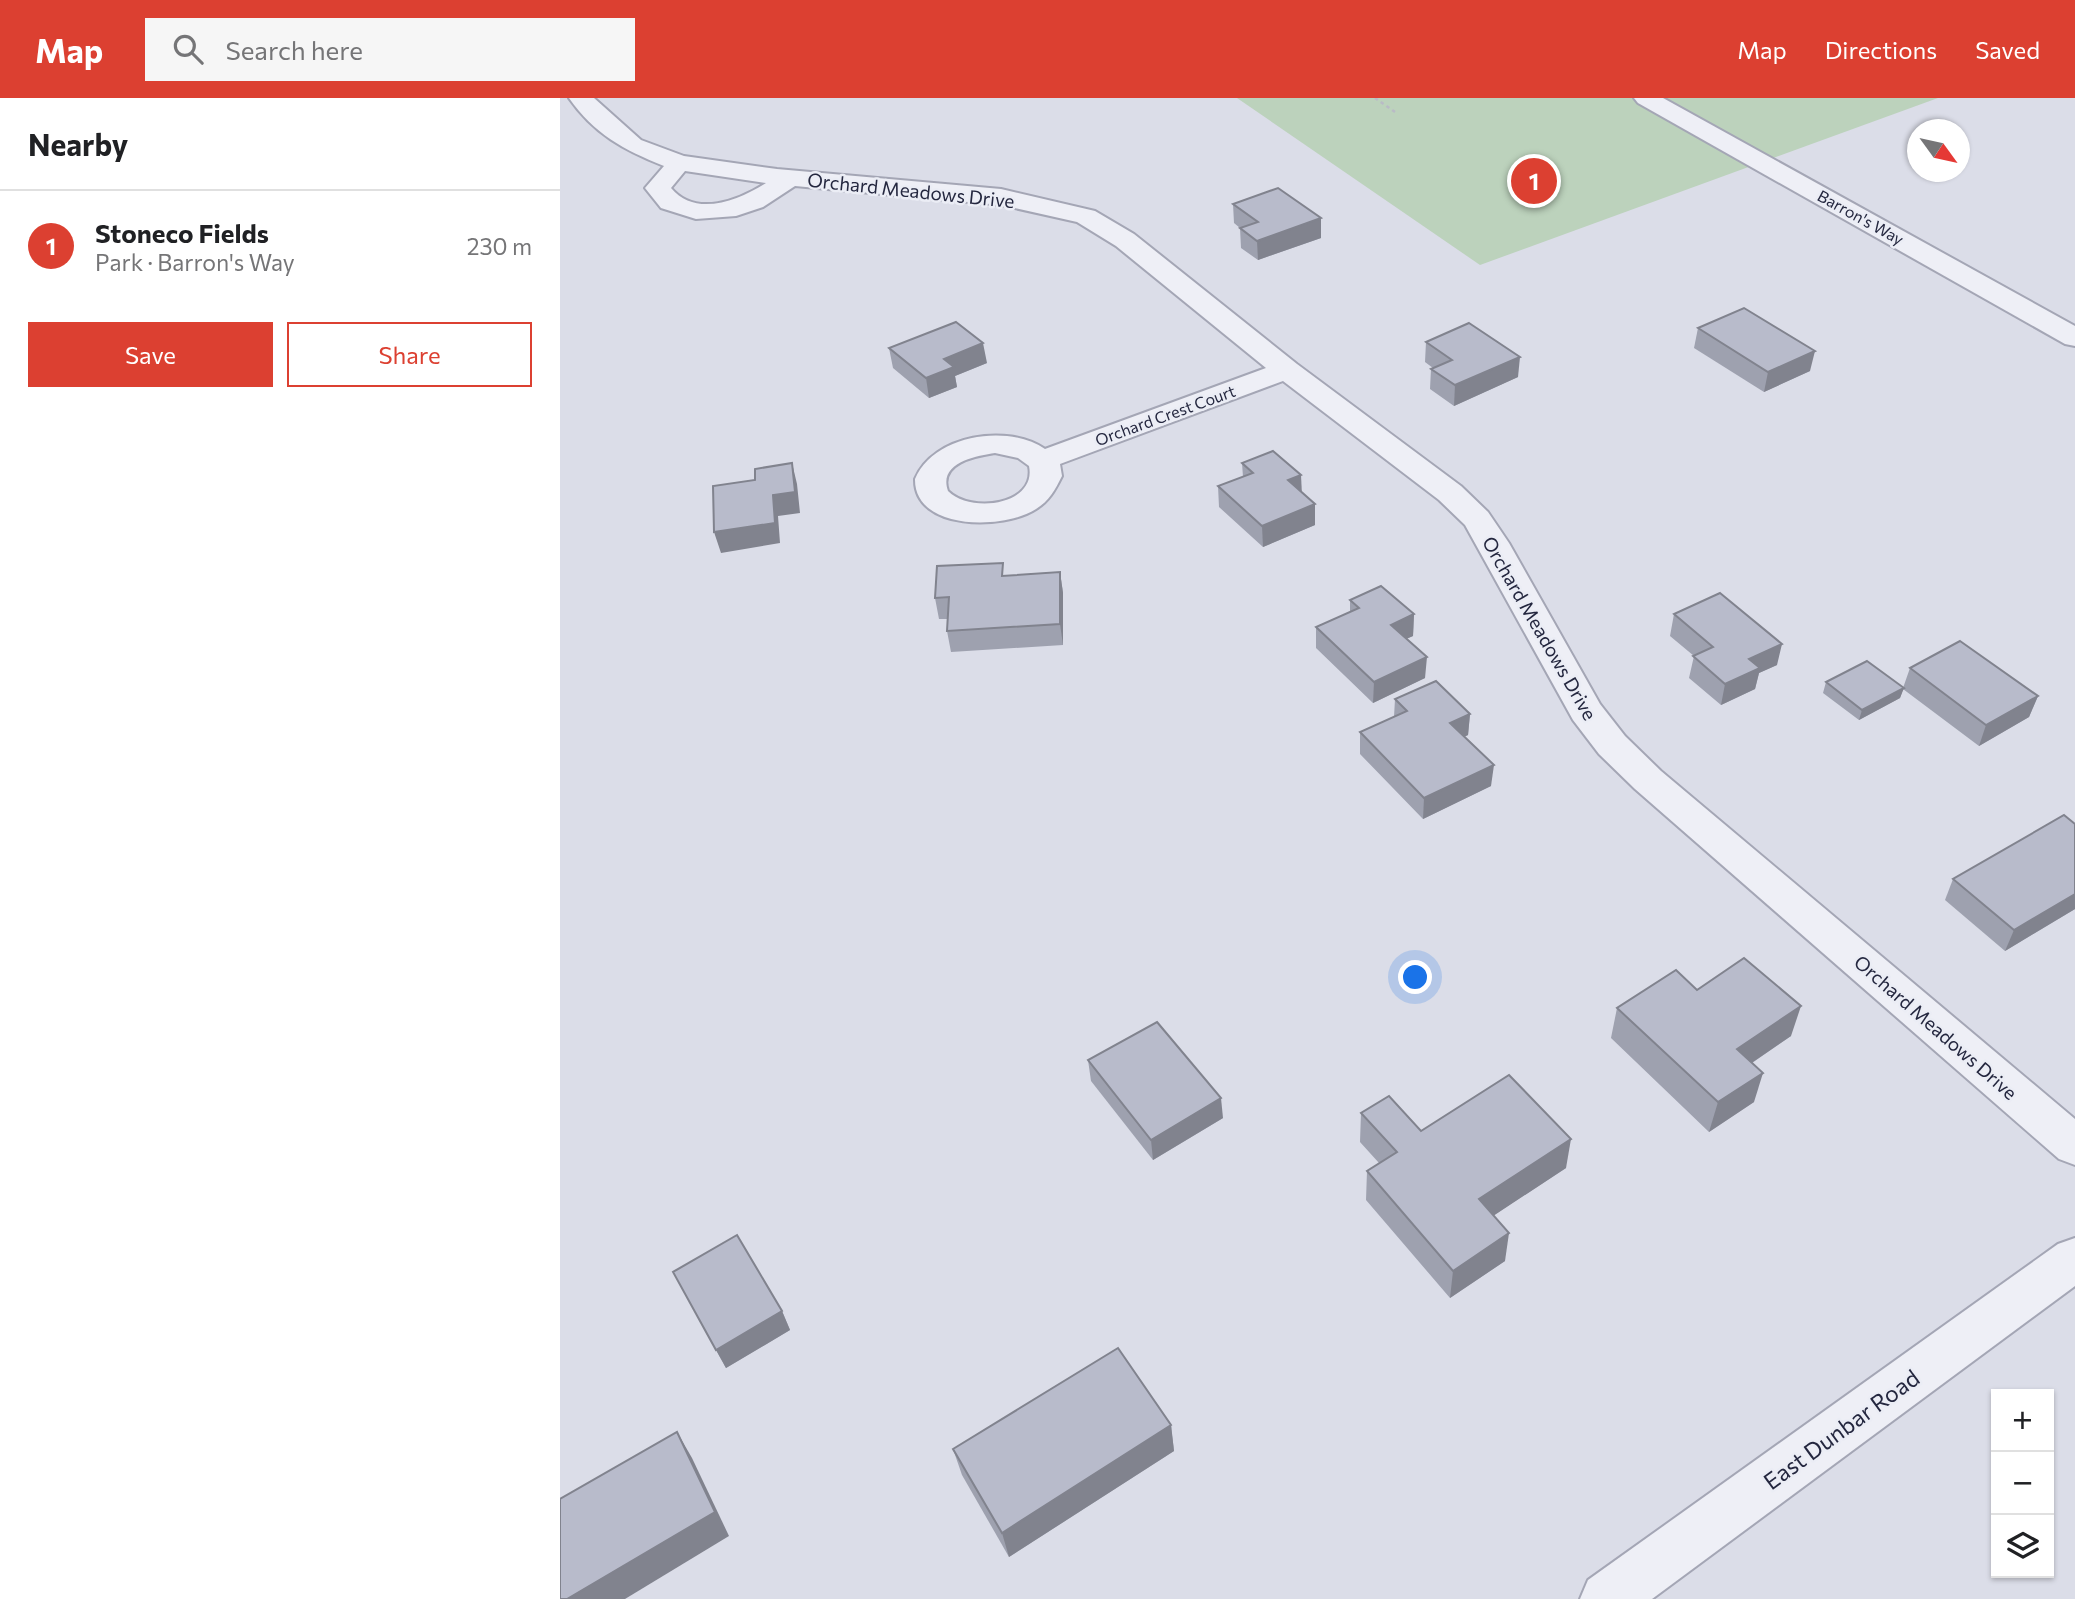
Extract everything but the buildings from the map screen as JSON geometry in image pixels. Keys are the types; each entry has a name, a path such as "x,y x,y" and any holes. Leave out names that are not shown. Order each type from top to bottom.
{"street":[{"name":"Orchard Meadows Drive","path":"581,98 594,113 632,145 679,163 791,178 1001,197 1086,216 1125,240 1287,370 1450,494 1477,519 1586,711 1612,745 1648,780 2075,1146"},
{"name":"Barron's Way","path":"1646,98 2075,338"},
{"name":"Orchard Meadows Drive","path":"679,163 658,188 670,203 696,211 727,211 754,202 791,178"},
{"name":"Orchard Crest Court","path":"1042,460 1287,370"},
{"name":"East Dunbar Road","path":"1606,1599 2075,1259"}],"path":[{"path":"1375,98 1395,112"}],"green space":[{"path":"1237,98 1938,98 1480,265"}],"place":[{"name":"Stoneco Fields","path":"1534,181"}]}
